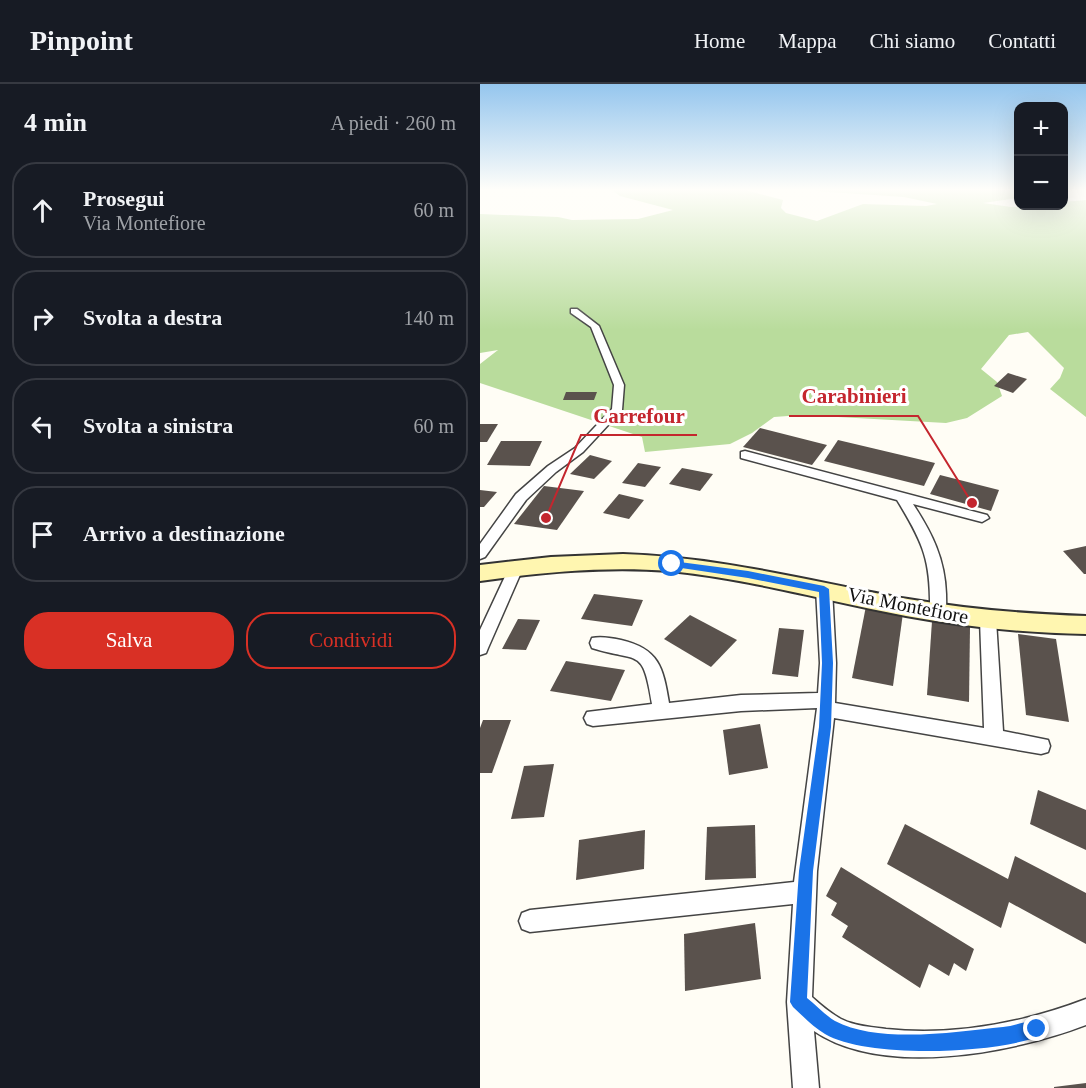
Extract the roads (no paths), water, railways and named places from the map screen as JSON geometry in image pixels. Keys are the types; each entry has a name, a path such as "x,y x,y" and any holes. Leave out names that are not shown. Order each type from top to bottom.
{"main road":[{"name":"Via Montefiore","path":"480,573 574,563 650,562 724,571 938,613 988,620 1086,625"}],"street":[{"path":"480,554 521,497 579,450 617,410 620,385 595,326 574,311"},
{"path":"745,455 982,518"},
{"path":"901,495 924,533 934,555 937,567 938,613"},
{"path":"480,648 516,568"},
{"path":"806,1088 798,1002 805,892 826,705 828,663 824,589"},
{"path":"988,620 993,738"},
{"path":"598,643 632,648 646,656 652,665 662,711"},
{"path":"593,718 763,702 826,705 1041,746"},
{"path":"530,921 805,892"},
{"path":"798,1002 813,1016 841,1033 867,1040 906,1043 935,1043 1011,1035 1053,1025 1086,1012"}],"place":[{"name":"Carabinieri","path":"972,503"},
{"name":"Carrefour","path":"546,518"}]}
